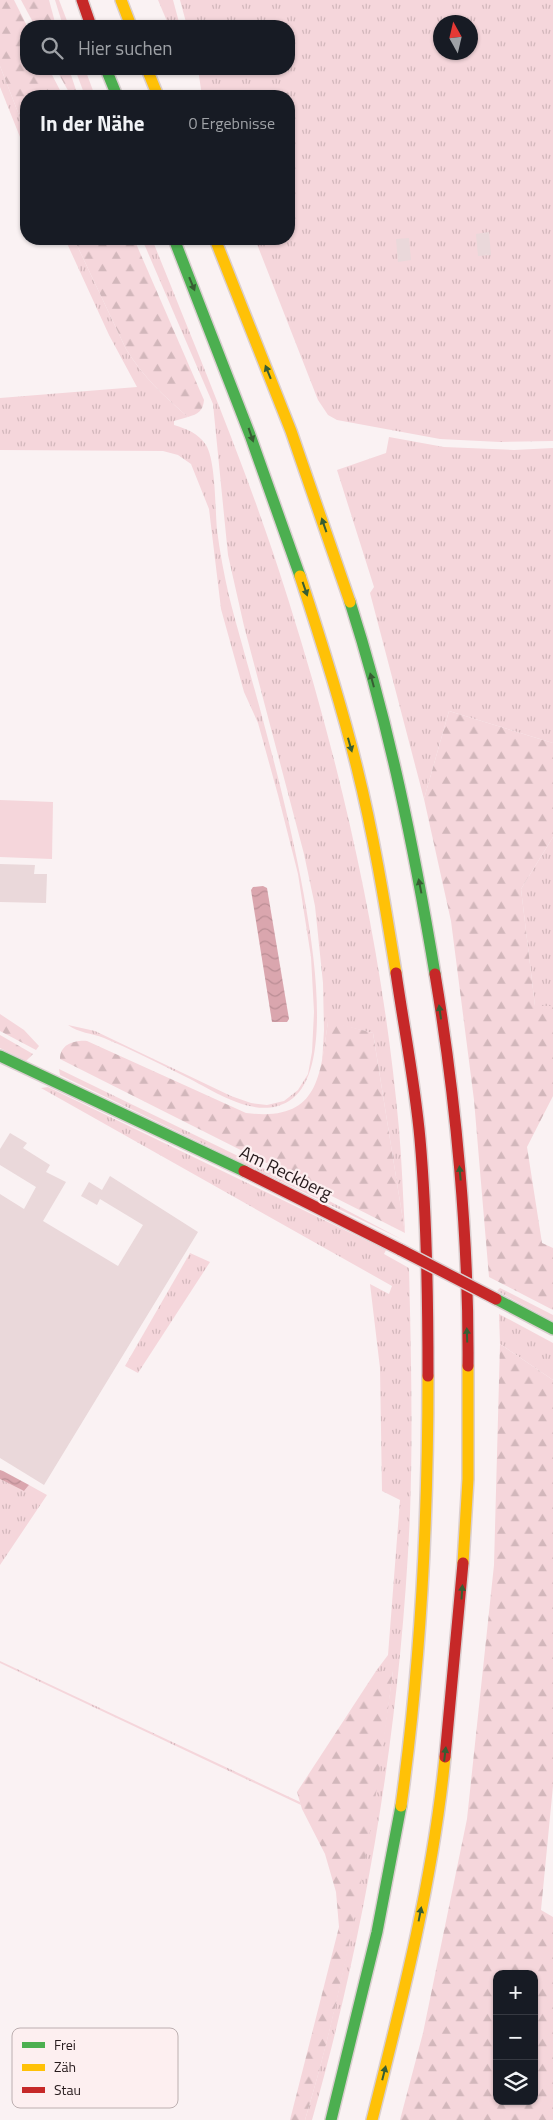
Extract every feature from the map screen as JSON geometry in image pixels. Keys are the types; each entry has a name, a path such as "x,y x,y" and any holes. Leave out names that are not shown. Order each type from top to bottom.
{"main road":[{"path":"82,0 89,20"},
{"path":"121,0 129,20"},
{"path":"108,75 115,90"},
{"path":"149,75 156,90"},
{"path":"176,245 247,423 311,608 357,770 379,875 416,1106 425,1218 428,1322 428,1494 420,1635 399,1818 366,1983 331,2120"},
{"path":"217,245 283,409 347,592 393,758 429,934 453,1102 464,1220 469,1384 468,1496 458,1649 436,1832 405,1991 372,2120"},
{"name":"Am Reckberg","path":"0,1056 250,1174 496,1298 553,1329"}],"green space":[{"path":"0,0 14,0 24,20 20,20 20,75 52,75 60,90 20,90 20,118 0,66"},
{"path":"21,0 49,0 54,20 32,20"},
{"path":"55,0 59,0 67,20 61,20"},
{"path":"158,0 173,0 178,20 166,20"},
{"path":"180,0 553,0 553,441 500,442 440,439 337,420 328,415 318,400 257,245 295,245 295,90 201,90 199,75 295,75 295,20 185,20"},
{"path":"0,66 20,118 20,137 0,87"},
{"path":"59,75 71,75 76,90 68,90"},
{"path":"77,75 87,75 93,90 83,90"},
{"path":"68,245 77,245 126,349 139,368 154,386 188,417 174,421 174,425 196,434 206,445 212,462 217,530 225,580 278,779 297,861 311,941 317,1013 311,1068 308,1072 312,1052 314,1012 311,957 298,874 258,723 244,692 221,609 209,509 191,464 178,455 163,451 0,450 0,398 137,387 109,335"},
{"path":"77,245 137,245 204,400 201,409 188,417 154,386 126,349"},
{"path":"145,245 154,245 242,465 289,602 327,731 358,863 383,996 399,1129 405,1233 373,1033 328,1022 322,1064 324,1030 323,983 315,906 304,854 244,626 228,555 213,404"},
{"path":"389,437 444,447 514,450 553,448 553,743 449,711 424,799 370,593 374,587 337,470 386,453"},
{"path":"449,711 553,743 553,837 521,889 535,1006 553,1006 553,1096 527,1147 542,1243 553,1248 553,1310 489,1277 474,1100 451,921 424,799"},
{"path":"0,800 53,802 52,859 0,857"},
{"path":"553,837 553,1006 535,1006 521,889"},
{"path":"0,1014 24,1030 39,1046 36,1050 0,1031"},
{"path":"328,1021 373,1033 405,1233 60,1059 65,1046 73,1042 87,1041 246,1113 270,1114 288,1111 301,1103 311,1092 318,1078"},
{"path":"68,1025 95,1031 231,1096 251,1103 267,1105 284,1101 295,1093 289,1101 276,1106 262,1108 248,1106 220,1095 114,1042 76,1030"},
{"path":"0,1035 33,1054 26,1061 0,1048"},
{"path":"59,1069 316,1194 403,1240 60,1075"},
{"path":"308,1072 308,1074 295,1093"},
{"path":"48,1087 386,1250 384,1254 409,1268 411,1483 406,1591 399,1667 379,1820 365,1896 350,1971 312,2120 305,2120 321,2065 347,1954 368,1841 393,1671 376,1671 388,1655 400,1500 382,1491 380,1368 370,1284 389,1294 392,1286 41,1088"},
{"path":"190,1253 210,1262 138,1373 125,1366"},
{"path":"500,1288 553,1315 553,1321 497,1291"},
{"path":"499,1314 553,1343 553,1380 500,1344"},
{"path":"500,1344 553,1380 553,1786 541,1910 553,1917 553,2120 400,2120 423,2033 467,1819 494,1565"},
{"path":"0,1479 24,1491 29,1485 47,1495 0,1565"},
{"path":"0,1661 300,1802 301,1805 0,1663"},
{"path":"376,1671 393,1671 358,1897 335,2009 305,2120 290,2120 339,1927 336,1892 325,1854 302,1809 297,1792"}],"water":[{"path":"263,886 267,888 289,1019 287,1022 272,1022 251,890 253,887"},
{"path":"0,1470 29,1485 24,1491 0,1479"}],"building":[{"path":"489,232 491,255 478,256 476,234"},
{"path":"409,238 411,260 398,262 396,239"},
{"path":"0,864 35,865 34,874 47,874 46,903 0,902"},
{"path":"10,1133 27,1143 23,1148 50,1165 46,1172 66,1182 43,1221 118,1266 143,1225 100,1199 97,1205 81,1196 89,1182 102,1190 110,1176 198,1232 44,1485 0,1458 0,1194 24,1209 36,1187 0,1165 0,1149"}],"traffic: fast":[{"path":"108,75 115,90"},
{"path":"176,245 250,435 300,576"},
{"path":"350,602 377,694 399,786 435,974"},
{"path":"0,1056 244,1171"},
{"path":"496,1299 553,1329"},
{"path":"331,2120 377,1932 401,1806"}],"traffic: slow":[{"path":"121,0 129,20"},
{"path":"149,75 156,90"},
{"path":"217,245 291,431 350,602"},
{"path":"300,576 357,768 374,845 396,973"},
{"path":"463,1563 468,1479 468,1366"},
{"path":"401,1806 414,1699 422,1591 427,1484 428,1376"},
{"path":"372,2120 425,1895 440,1803 445,1757"}],"traffic: jam":[{"path":"82,0 89,20"},
{"path":"396,973 420,1139 427,1257 428,1376"},
{"path":"435,974 449,1070 460,1169 464,1219 468,1366"},
{"path":"244,1171 401,1250"},
{"path":"401,1250 496,1299"},
{"path":"445,1757 463,1563"}]}
